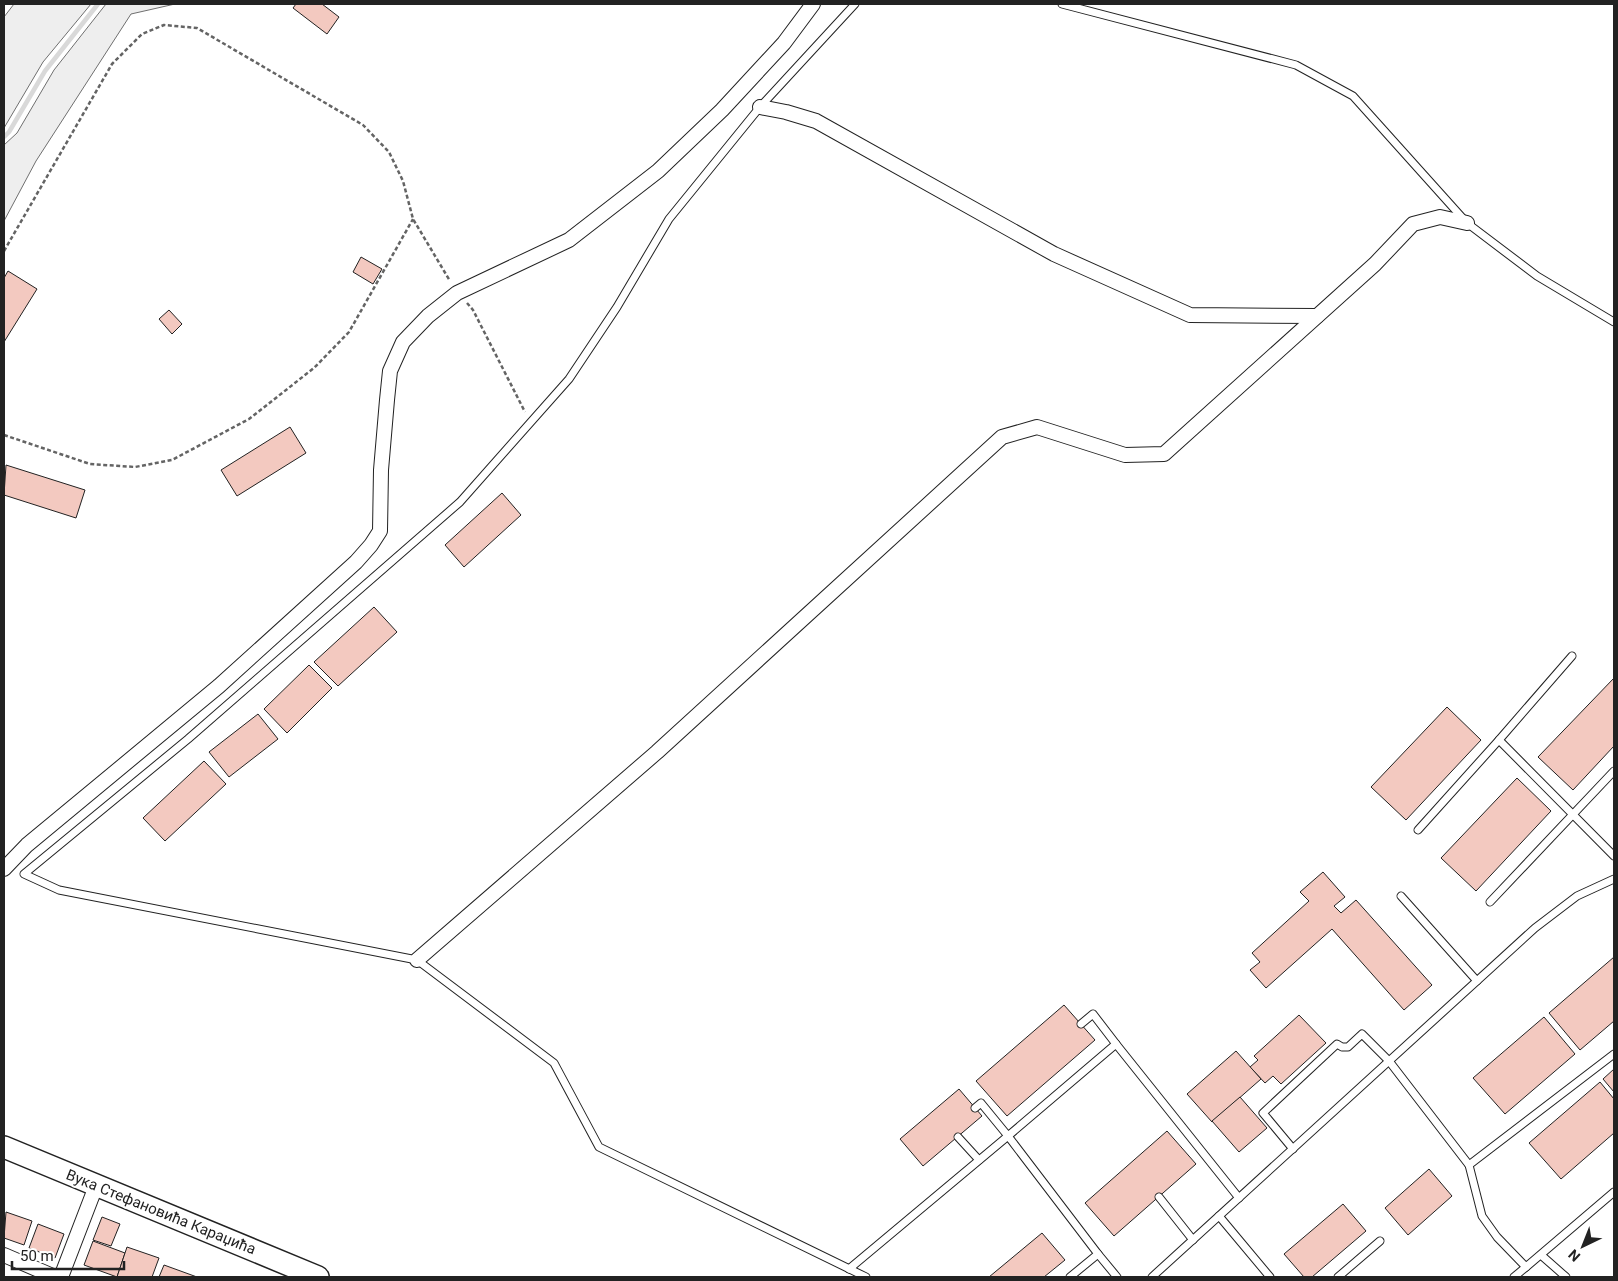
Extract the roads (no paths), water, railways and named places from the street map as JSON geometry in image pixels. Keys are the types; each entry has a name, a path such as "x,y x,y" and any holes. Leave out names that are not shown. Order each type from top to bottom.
{"main road":[{"name":"Вука Стефановића Караџића","path":"4,1147 318,1277"}],"street":[{"path":"4,868 27,844 219,686 356,562 371,546 380,531 381,470 390,371 403,342 428,316 457,293 569,240 618,204 658,171 722,110 784,43 813,4"},
{"path":"760,107 816,121 1054,254 1190,315 1317,316"},
{"path":"417,960 657,752 1002,437 1037,427 1125,455 1164,454 1376,264 1413,224 1440,217 1467,223"},
{"path":"61,1277 96,1186"},
{"path":"4,1256 55,1277"}],"lane":[{"path":"855,4 760,107 669,219 617,307 569,379 460,502 188,739 24,874 59,890 417,960 554,1063 599,1147 866,1277"},
{"path":"1062,4 1296,65 1353,96 1467,223 1537,276 1614,322"},
{"path":"1418,830 1572,656"},
{"path":"1499,740 1614,856"},
{"path":"1490,902 1614,771"},
{"path":"1152,1277 1535,928 1577,896 1614,879"},
{"path":"1401,896 1477,981"},
{"path":"1081,1024 1093,1014 1239,1198"},
{"path":"1292,1149 1263,1114 1337,1044 1342,1047 1348,1047 1362,1034 1389,1061 1469,1165 1482,1216 1497,1237 1526,1267"},
{"path":"849,1269 1116,1044"},
{"path":"1469,1165 1614,1054"},
{"path":"975,1108 981,1103 1117,1277"},
{"path":"958,1137 979,1160"},
{"path":"1514,1277 1614,1192"},
{"path":"1159,1197 1193,1240"},
{"path":"1219,1216 1270,1277"},
{"path":"1338,1277 1380,1241"},
{"path":"1070,1277 1098,1254"},
{"path":"1541,1255 1566,1277"}],"waterway":[{"path":"4,137 9,132 45,71 98,4"}]}
